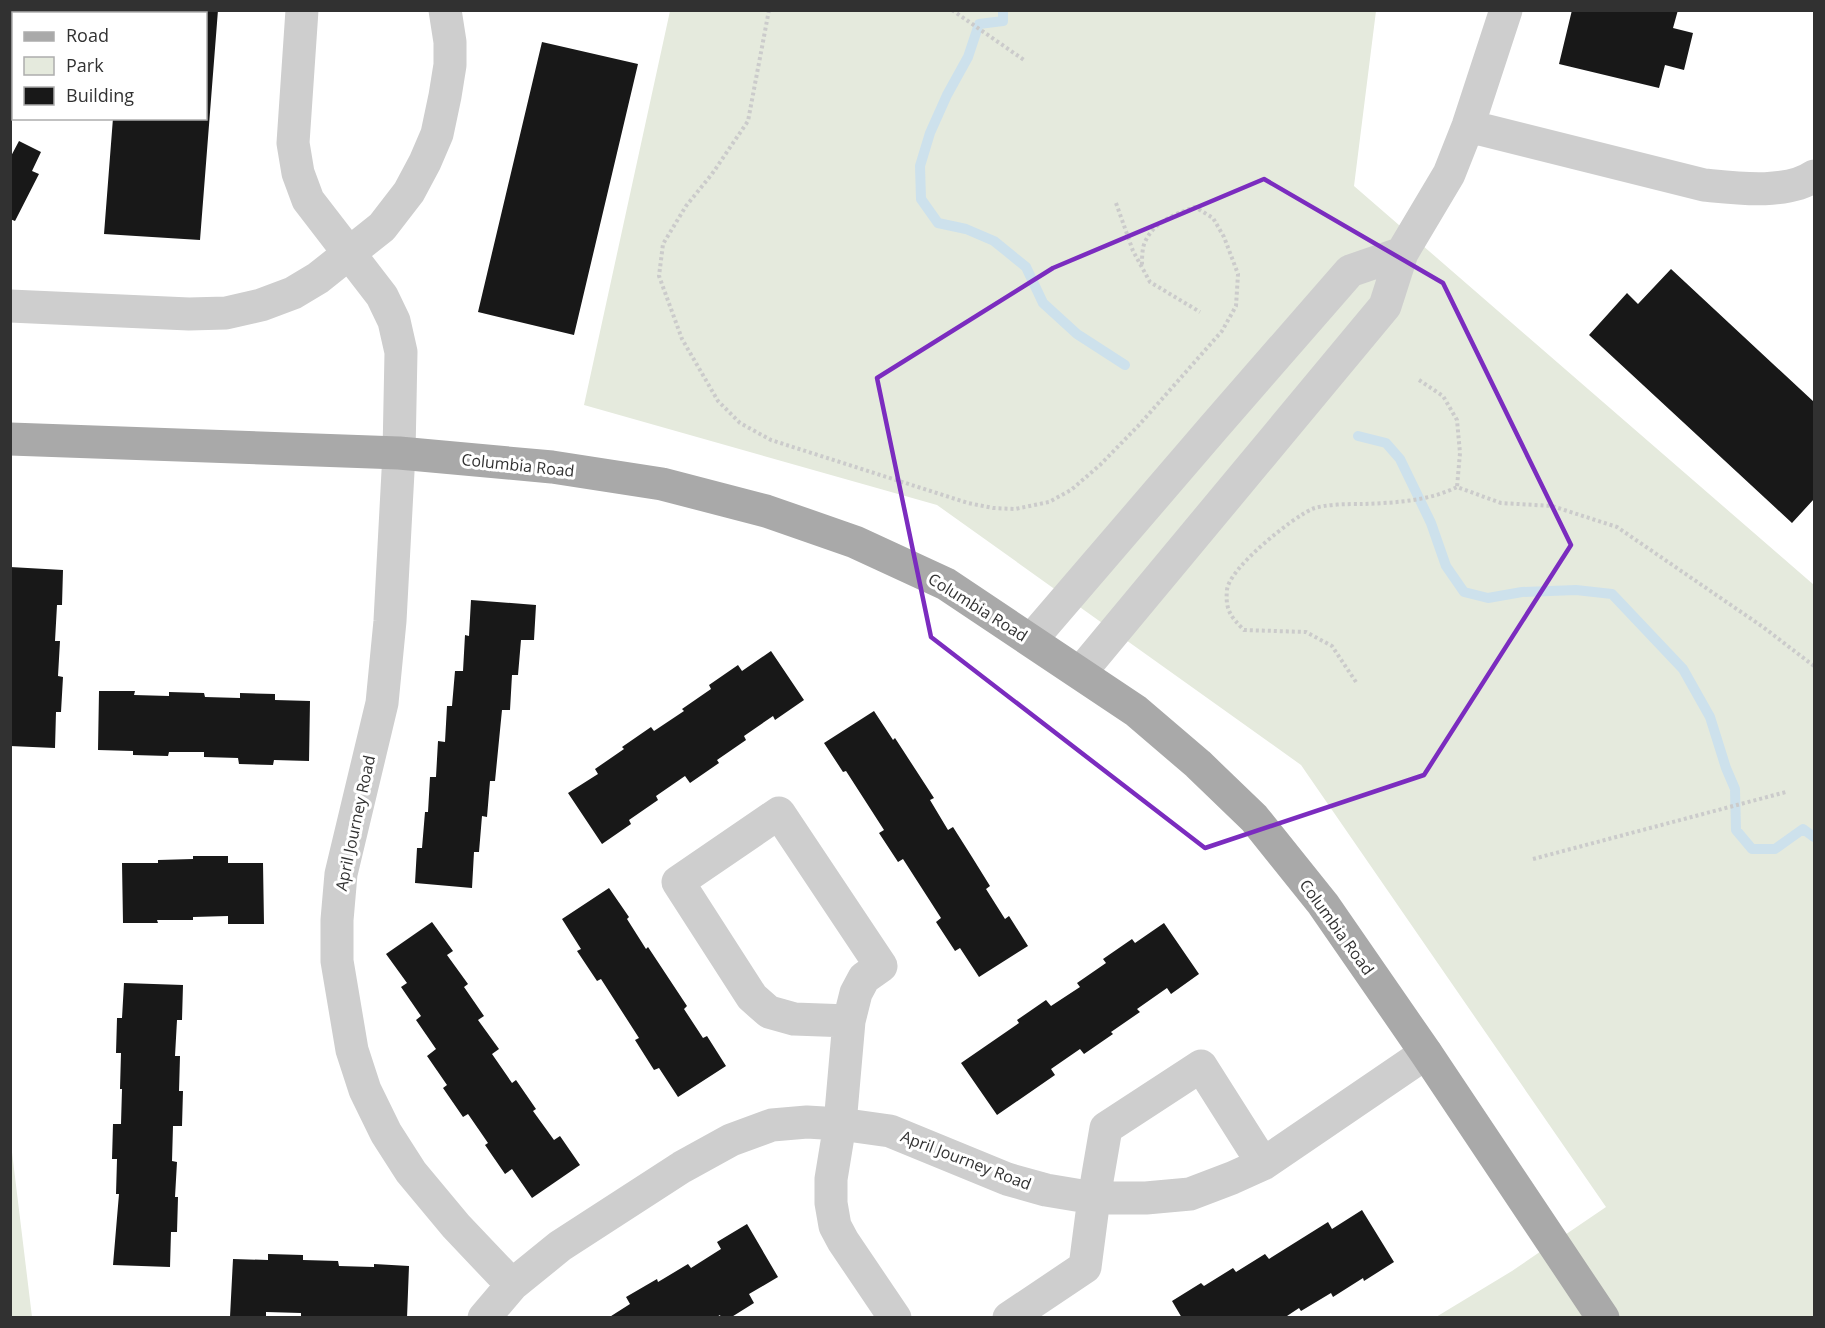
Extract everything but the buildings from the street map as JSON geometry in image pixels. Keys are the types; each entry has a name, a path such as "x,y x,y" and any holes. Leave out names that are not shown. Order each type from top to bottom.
{"main road":[{"name":"Columbia Road","path":"10,439 399,453 552,467 662,484 766,511 855,542 946,584 1136,711 1198,764 1254,818 1323,904 1604,1317"}],"street":[{"name":"April Journey Road","path":"302,10 293,143 298,173 308,201 382,296 394,321 401,352 399,453 390,621 382,703 341,874 337,920 337,961 352,1050 366,1090 386,1133 411,1172 456,1226 513,1284"},
{"path":"10,306 189,314 226,313 261,305 293,293 318,278 382,227 409,192 425,162 437,134 450,65 450,42 445,10"},
{"path":"1080,673 1385,306 1402,253 1449,174 1468,126 1506,10"},
{"path":"1468,126 1704,185 1742,189 1779,188 1815,176"},
{"path":"1031,640 1350,271 1402,253"},
{"path":"849,1021 794,1019 769,1012 752,998 678,882 779,813 881,966 864,978 856,993 849,1021 840,1124 831,1179 831,1203 835,1226 843,1241 895,1317"},
{"name":"April Journey Road","path":"484,1317 513,1284 560,1246 682,1167 730,1140 771,1125 807,1122 890,1131 1007,1179 1046,1190 1094,1198 1146,1198 1190,1194 1263,1164 1426,1053"},
{"path":"1009,1317 1085,1267 1106,1128 1201,1066 1263,1164"}],"path":[{"path":"769,10 748,121 712,174 686,206 663,244 659,276 682,339 718,401 740,423 771,440 968,503 993,508 1016,509 1049,502 1100,465 1139,425 1222,331 1236,306 1238,274 1224,237 1213,218 1195,207 1172,216 1154,228 1144,243 1142,266"},
{"path":"952,10 1024,60"},
{"path":"1116,203 1133,251 1150,282 1200,312"},
{"path":"1419,380 1443,396 1457,420 1460,453 1456,487"},
{"path":"1356,682 1332,646 1306,632 1244,630 1229,615 1227,589 1234,573 1269,538 1312,509 1344,504 1391,503 1444,494 1456,487 1501,503 1552,506 1617,527 1763,627 1815,666"},
{"path":"1533,859 1786,792"}],"highlighted area":[{"path":"1264,179 1443,283 1571,545 1424,775 1205,848 931,637 877,378 1053,268"}],"green space":[{"path":"670,11 1376,11 1354,186 1814,585 1814,1317 1436,1317 1512,1271 1606,1207 1301,765 937,505 584,405"},
{"path":"11,1144 32,1317 11,1317"}],"waterway":[{"path":"1003,10 1003,21 979,24 968,57 930,133 920,166 921,199 938,223 966,229 994,241 1026,267 1043,303 1077,334 1125,365"},
{"path":"1358,436 1386,443 1400,459 1431,523 1446,566 1464,592 1488,598 1522,592 1576,590 1612,594 1683,669 1710,717 1735,789 1736,830 1752,849 1775,849 1803,829 1814,837"}]}
